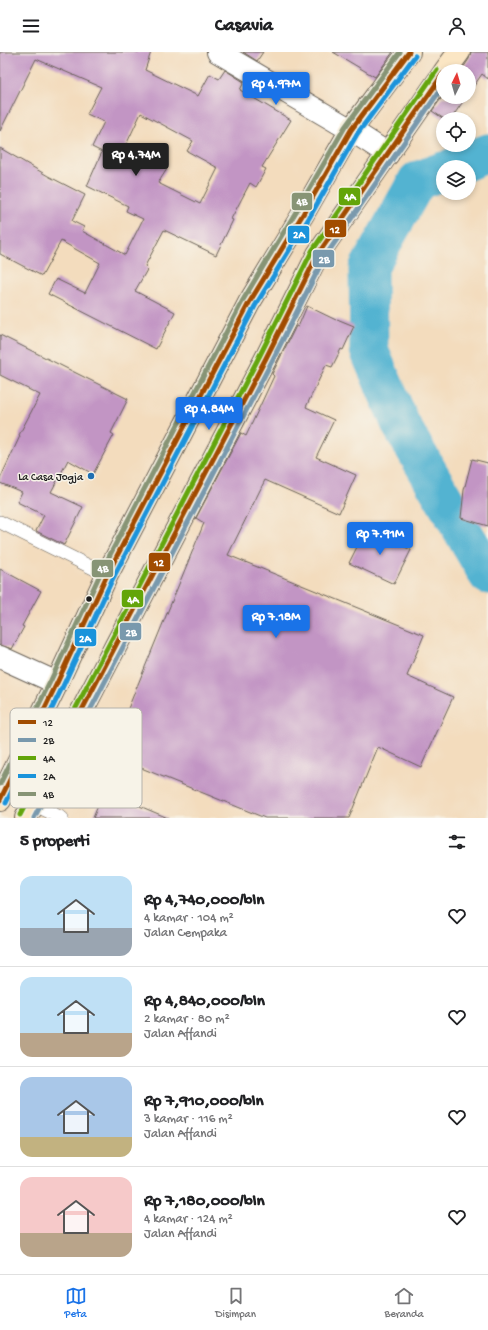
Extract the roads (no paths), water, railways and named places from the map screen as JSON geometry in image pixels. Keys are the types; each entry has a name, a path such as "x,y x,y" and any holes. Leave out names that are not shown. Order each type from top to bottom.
{"main road":[{"path":"44,708 58,683 107,575 249,302 303,214 351,130 409,52"},
{"path":"450,64 459,52"},
{"path":"84,708 266,358 318,254 436,84"},
{"path":"0,800 6,773"}],"street":[{"path":"223,53 388,154"},
{"path":"0,657 58,683"}],"lane":[{"path":"0,522 107,575"},
{"path":"30,811 62,818"}],"waterway":[{"path":"470,160 488,153"},
{"path":"436,174 417,181 368,269 369,350 401,425 488,575"}],"place":[{"name":"La Casa Jogja","path":"91,476"}]}
